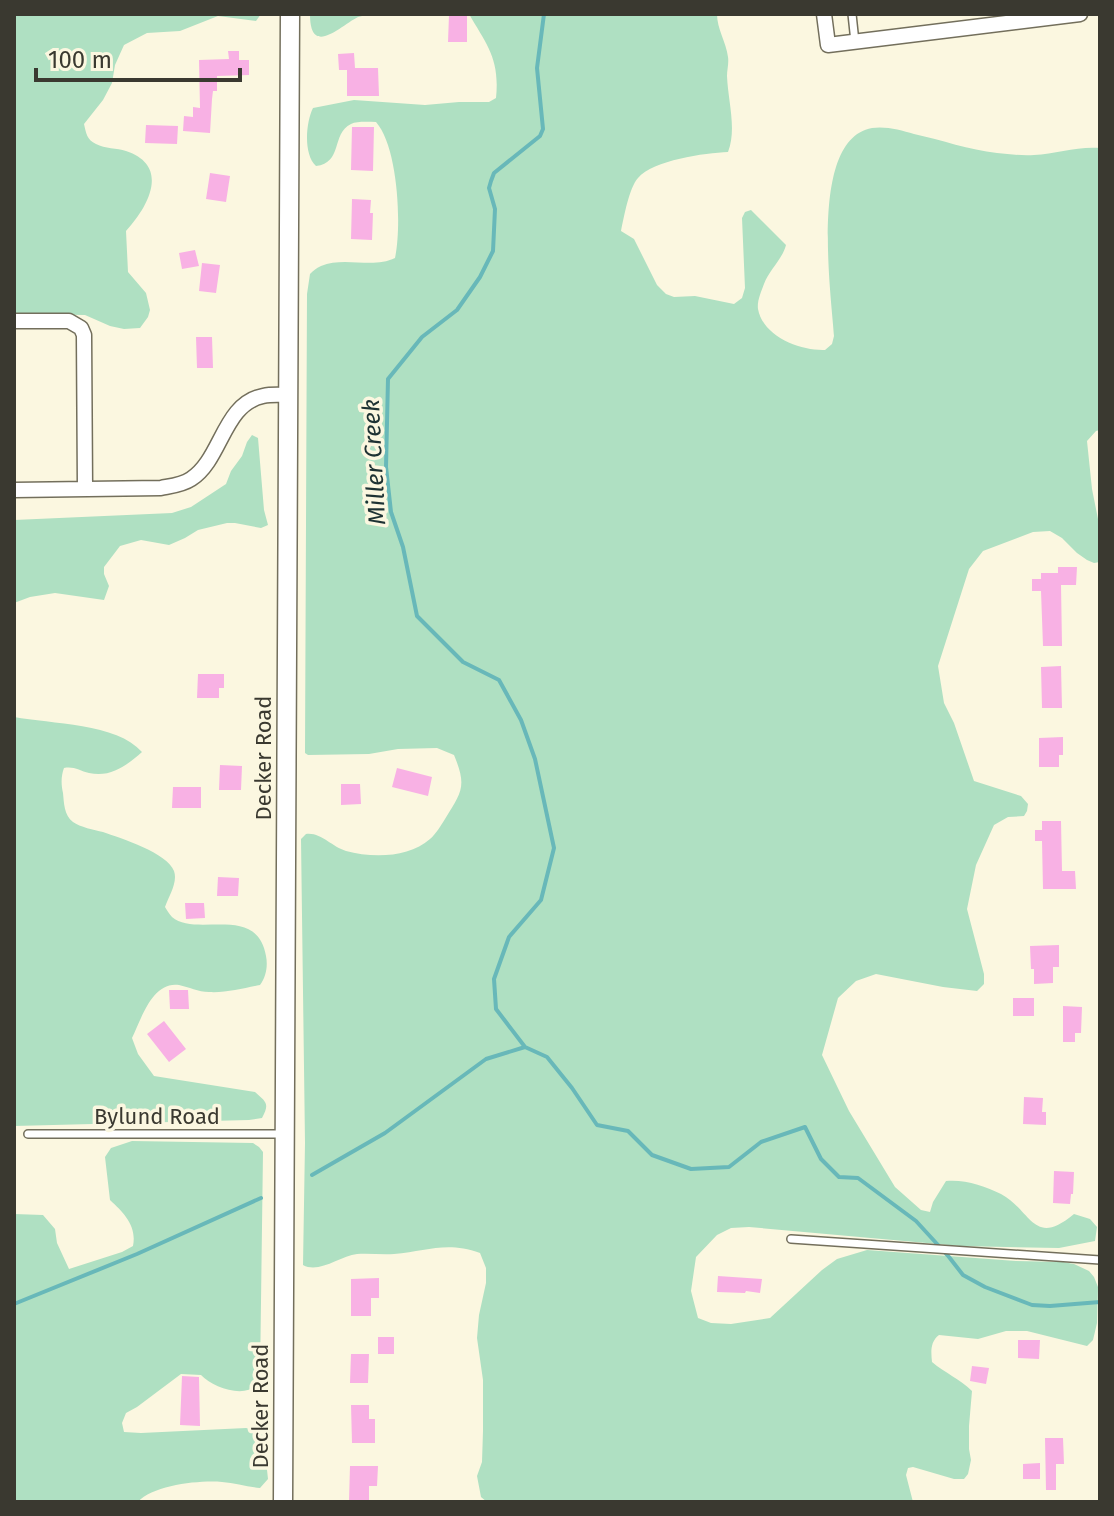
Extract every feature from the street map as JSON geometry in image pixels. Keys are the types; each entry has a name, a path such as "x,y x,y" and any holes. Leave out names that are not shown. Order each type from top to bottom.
{"street":[{"name":"Decker Road","path":"283,1502 290,14"},
{"path":"824,14 828,45 1080,14"},
{"path":"14,321 69,321 81,328 84,335 85,489"},
{"path":"14,490 161,488 178,485 202,470 231,420 251,401 260,396 289,395"}],"lane":[{"path":"852,14 855,42"},
{"name":"Bylund Road","path":"28,1134 285,1134"},
{"path":"791,1239 1100,1260"}],"green space":[{"path":"14,14 261,14 256,21 218,16 180,31 147,33 124,45 115,65 112,83 84,124 87,136 93,142 140,158 148,166 152,177 148,199 126,231 128,272 146,293 150,310 140,328 110,326 85,315 14,314"},
{"path":"310,14 371,14 358,17 335,32 320,37 311,27"},
{"path":"469,14 717,14 728,59 732,124 728,152 680,159 645,172 632,189 621,231 634,239 657,285 666,294 734,304 742,298 745,288 742,218 745,212 751,210 786,245 761,293 758,309 761,319 775,335 805,348 825,350 832,344 834,336 828,219 839,159 852,138 872,128 883,128 976,150 1011,154 1034,155 1100,148 1100,430 1087,441 1100,529 1100,562 1087,560 1050,531 1033,532 983,551 969,569 938,666 944,703 974,781 1021,796 1028,804 1024,816 1008,817 994,825 976,865 967,909 984,984 977,991 876,974 856,981 838,998 822,1055 849,1111 895,1187 921,1210 930,1212 946,1181 967,1182 1001,1194 1041,1227 1050,1228 1074,1214 1090,1219 1097,1227 1095,1241 1059,1248 960,1246 749,1227 731,1228 717,1235 696,1257 691,1291 698,1318 711,1323 731,1324 770,1318 837,1259 867,1250 1063,1262 1089,1271 1098,1287 1097,1323 1093,1340 1087,1346 1027,1331 1006,1331 978,1339 939,1335 936,1338 932,1347 932,1362 972,1391 969,1426 971,1460 964,1479 908,1468 906,1475 913,1502 487,1502 481,1497 477,1476 482,1462 483,1380 477,1338 486,1283 486,1268 480,1253 468,1249 437,1248 394,1254 357,1254 323,1266 303,1265 305,1143 301,839 311,834 346,851 367,855 390,855 412,850 436,832 461,788 454,755 437,748 398,749 369,754 305,753 307,294 310,274 330,263 377,262 395,258 398,226 394,167 376,122 351,124 341,134 330,160 316,166 307,146 307,129 313,108 354,100 425,105 489,102 496,98 494,62"},
{"path":"252,435 258,438 268,525 261,528 227,523 198,530 169,545 141,540 120,546 104,567 109,586 104,600 55,593 14,603 14,520 172,513 191,507 226,484"},
{"path":"14,717 82,726 131,742 142,752 111,772 97,774 64,768 62,786 68,816 79,825 143,847 170,864 175,880 165,907 172,917 183,923 239,926 251,930 260,940 267,964 260,985 215,992 170,985 149,1003 132,1038 138,1054 154,1076 255,1092 266,1103 262,1118 14,1126"},
{"path":"132,1141 253,1143 263,1152 260,1377 256,1385 233,1391 215,1385 201,1375 181,1374 126,1413 122,1423 124,1432 141,1433 256,1430 263,1433 268,1479 260,1488 213,1482 177,1485 154,1491 138,1502 14,1502 14,1214 43,1215 55,1229 57,1243 69,1269 133,1246 131,1226 110,1200 105,1157 111,1148"}],"building":[{"path":"449,15 467,15 467,42 448,42"},
{"path":"228,51 239,51 239,60 249,60 249,75 217,76 210,133 183,131 184,116 193,117 193,107 200,108 199,60 229,59"},
{"path":"354,53 355,68 378,68 379,96 347,96 347,70 339,70 338,54"},
{"path":"146,125 178,126 177,144 145,143"},
{"path":"352,127 374,127 373,171 351,170"},
{"path":"210,173 230,176 226,202 206,199"},
{"path":"352,199 371,200 372,240 351,239"},
{"path":"195,250 199,266 182,269 179,253"},
{"path":"202,263 220,265 216,293 199,291"},
{"path":"196,337 212,337 213,368 197,368"},
{"path":"1058,567 1077,567 1076,585 1061,585 1062,646 1043,646 1041,591 1032,591 1032,579 1041,579 1041,573 1058,573"},
{"path":"1061,666 1062,708 1042,708 1041,667"},
{"path":"198,674 224,674 224,688 219,688 219,698 197,698"},
{"path":"1063,737 1059,767 1039,767 1039,738"},
{"path":"220,765 242,766 241,790 219,790"},
{"path":"397,768 432,777 428,796 392,787"},
{"path":"341,784 360,784 361,804 341,805"},
{"path":"173,787 201,787 201,808 172,808"},
{"path":"1042,821 1061,821 1062,871 1075,871 1076,889 1043,889 1042,841 1035,841 1035,830 1042,830"},
{"path":"218,877 239,878 238,896 217,896"},
{"path":"185,903 204,903 205,918 186,919"},
{"path":"1059,945 1059,967 1053,967 1053,983 1034,984 1030,946"},
{"path":"169,990 188,990 189,1009 170,1009"},
{"path":"1013,998 1034,998 1034,1016 1013,1016"},
{"path":"1063,1006 1082,1007 1081,1033 1075,1033 1075,1042 1063,1042"},
{"path":"164,1021 186,1049 169,1062 147,1034"},
{"path":"1024,1097 1043,1098 1042,1112 1046,1112 1046,1125 1023,1124"},
{"path":"1054,1171 1074,1172 1070,1204 1053,1203"},
{"path":"718,1276 762,1279 760,1293 717,1292"},
{"path":"379,1278 379,1298 371,1298 371,1316 351,1316 351,1279"},
{"path":"378,1337 394,1337 394,1354 378,1354"},
{"path":"1018,1340 1040,1340 1039,1359 1018,1358"},
{"path":"351,1354 369,1354 368,1383 350,1383"},
{"path":"972,1366 989,1368 986,1384 970,1381"},
{"path":"182,1376 199,1377 200,1426 180,1425"},
{"path":"351,1405 369,1405 369,1419 375,1419 375,1443 352,1443"},
{"path":"1045,1438 1063,1438 1064,1464 1056,1464 1056,1490 1046,1490"},
{"path":"1040,1463 1040,1479 1023,1479 1023,1464"},
{"path":"350,1466 378,1466 377,1486 369,1486 369,1502 349,1502"}],"waterway":[{"name":"Miller Creek","path":"544,14 537,68 543,129 540,136 494,173 489,188 495,209 493,251 480,277 457,310 422,337 388,379 386,467 391,512 403,547 417,616 463,662 499,680 521,720 535,759 554,848 541,900 509,937 494,979 496,1009 525,1047 547,1057 597,1125 628,1131 652,1155 691,1169 729,1167 761,1142 805,1127 821,1159 839,1177 858,1178 916,1221 963,1275 1032,1305 1100,1302"},
{"path":"312,1175 385,1133 486,1059 525,1047"},
{"path":"14,1304 137,1254 261,1198"}]}
